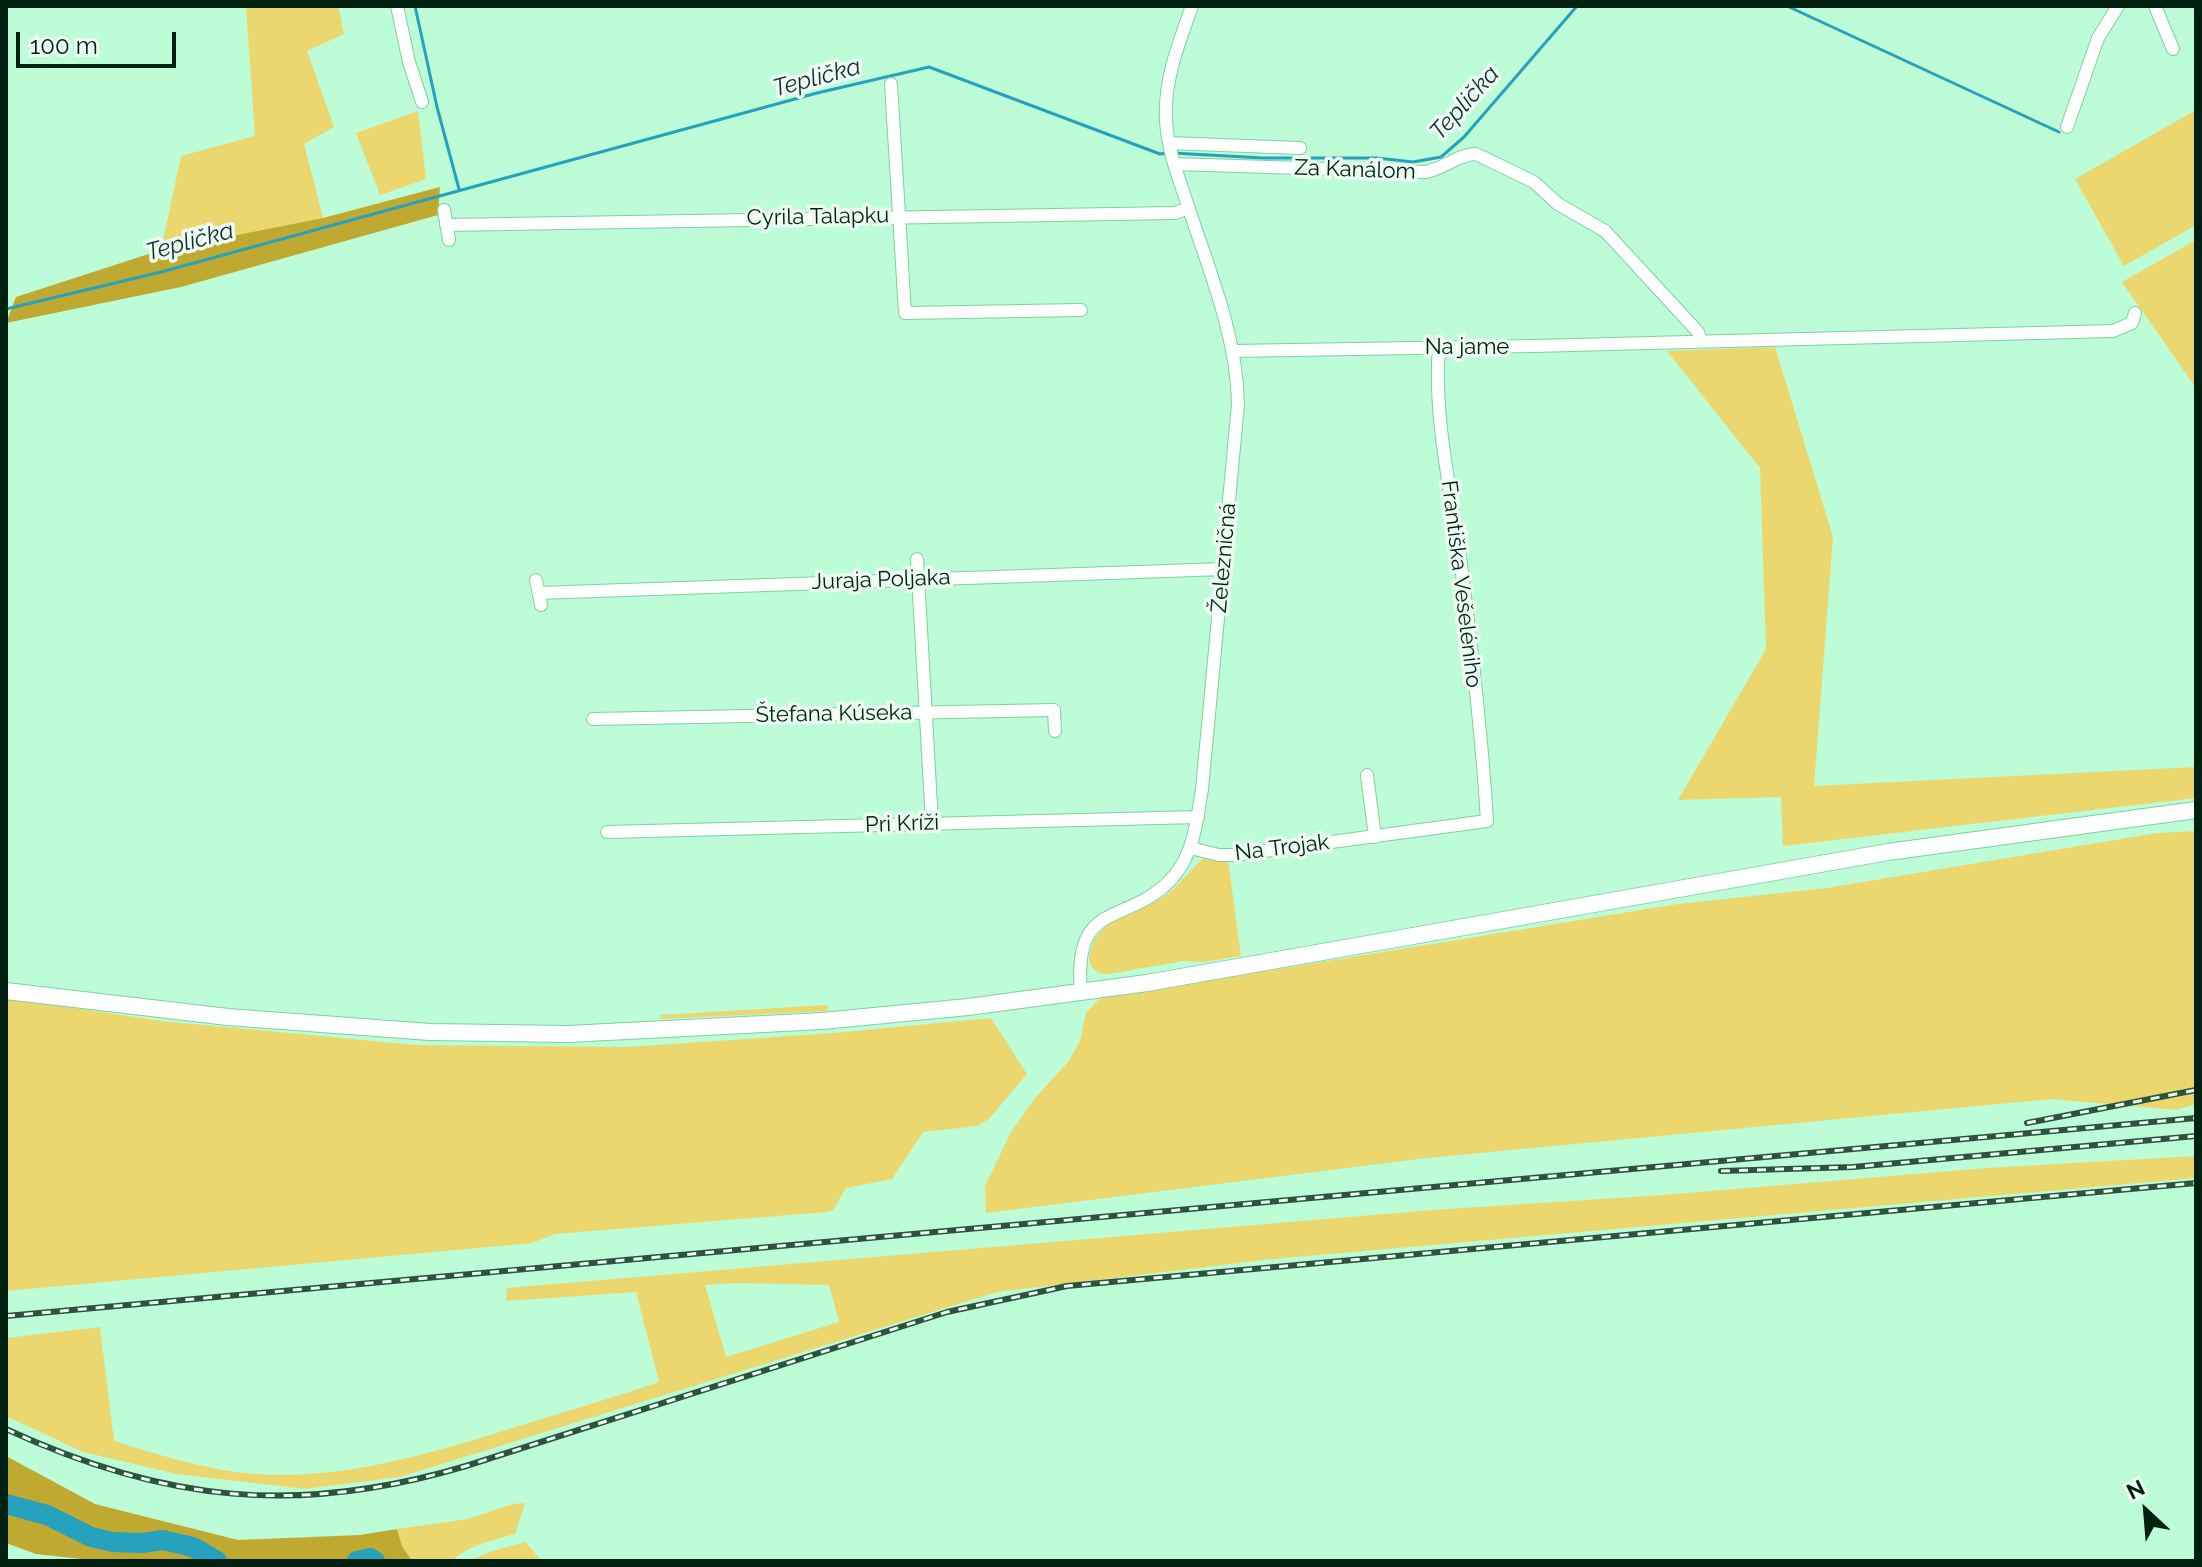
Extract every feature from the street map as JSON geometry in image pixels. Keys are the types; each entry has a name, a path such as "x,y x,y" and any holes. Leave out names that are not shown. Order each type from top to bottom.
{"main road":[{"path":"6,991 339,1027 556,1034 822,1021 926,1012 1081,992 1320,953 1888,852 2196,810"}],"street":[{"path":"397,6 409,62 422,102"},
{"name":"Železničná","path":"1081,992 1080,956 1091,931 1113,913 1160,889 1184,864 1198,817 1238,404 1233,351 1172,154 1166,121 1173,60 1192,6"},
{"path":"2067,127 2098,38 2118,6"},
{"path":"2155,6 2173,49"},
{"path":"891,84 905,313 1081,310"},
{"path":"1172,154 1300,148"},
{"name":"Za Kanálom","path":"1172,154 1426,172 1447,166 1467,154 1476,154 1534,182 1558,204 1605,231 1698,332 1701,341"},
{"name":"Cyrila Talapku","path":"446,225 1175,213 1189,208"},
{"path":"444,210 449,240"},
{"name":"Na jame","path":"1233,351 2113,331 2132,323 2135,313"},
{"name":"Františka Vešeléniho","path":"1439,347 1437,368 1443,442 1461,562 1487,821"},
{"path":"917,559 932,823"},
{"name":"Juraja Poljaka","path":"538,593 1223,569"},
{"name":"Štefana Kúseka","path":"593,719 1054,710 1055,731"},
{"path":"1367,775 1375,837"},
{"name":"Pri Kríži","path":"607,832 1198,817"},
{"name":"Na Trojak","path":"1190,848 1219,855 1235,855 1487,821"}],"shaded area":[{"path":"246,6 338,6 344,34 307,51 334,127 304,144 323,218 161,250 181,156 255,136"},
{"path":"2196,110 2196,225 2124,266 2075,179"},
{"path":"418,111 426,179 380,195 356,133"},
{"path":"440,187 438,215 181,287 6,323 16,297 161,250 323,218"},
{"path":"2196,240 2196,388 2122,282"},
{"path":"1775,347 1833,537 1814,786 2196,767 2196,798 1783,846 1781,797 1678,800 1766,649 1760,468 1667,351"},
{"path":"2196,831 2196,1104 2176,1110 2051,1099 1427,1158 986,1213 985,1186 1011,1132 1035,1098 1069,1061 1080,1041 1086,1013 1100,998 1678,904 1827,888 2157,833"},
{"path":"1202,859 1228,860 1241,956 1203,962 1184,961 1109,974 1094,969 1090,954 1103,929 1166,895"},
{"path":"6,998 162,1021 416,1045 627,1047 834,1033 991,1018 1027,1074 989,1119 977,1126 923,1132 892,1179 846,1188 833,1210 826,1212 555,1234 532,1243 6,1291"},
{"path":"826,1005 829,1008 827,1011 660,1019 661,1015"},
{"path":"2196,1156 2196,1178 1273,1259 997,1292 400,1477 305,1489 177,1474 83,1452 6,1416 6,1338 100,1327 114,1441 228,1471 315,1474 387,1463 457,1445 659,1382 636,1292 506,1301 507,1288 1432,1210 1663,1195 1987,1168","holes":["705,1285 829,1285 839,1322 726,1357"]},
{"path":"6,1456 95,1504 238,1540 360,1535 397,1529 402,1546 412,1561 100,1561 36,1554 6,1543"},
{"path":"525,1503 515,1534 473,1547 452,1561 412,1561 402,1546 397,1529 468,1519"},
{"path":"525,1542 542,1561 470,1561 489,1552"}],"waterway":[{"path":"415,6 459,189"},
{"name":"Teplička","path":"1173,153 1263,158 1377,158 1413,162 1441,157 1464,137 1577,6"},
{"name":"Teplička","path":"1787,6 2059,132"},
{"name":"Teplička","path":"6,309 161,272 817,93 929,67 1160,154 1166,153"},
{"path":"6,1504 47,1515 91,1537 113,1542 163,1540 193,1547 217,1561"},
{"path":"357,1561 370,1558 375,1561"}],"railway":[{"path":"2027,1123 2196,1090"},
{"path":"6,1316 2196,1118"},
{"path":"1721,1171 1853,1167 2196,1136"},
{"path":"6,1429 64,1454 121,1473 177,1486 232,1494 288,1496 345,1492 404,1482 466,1466 947,1312 1067,1286 2196,1183"}]}
